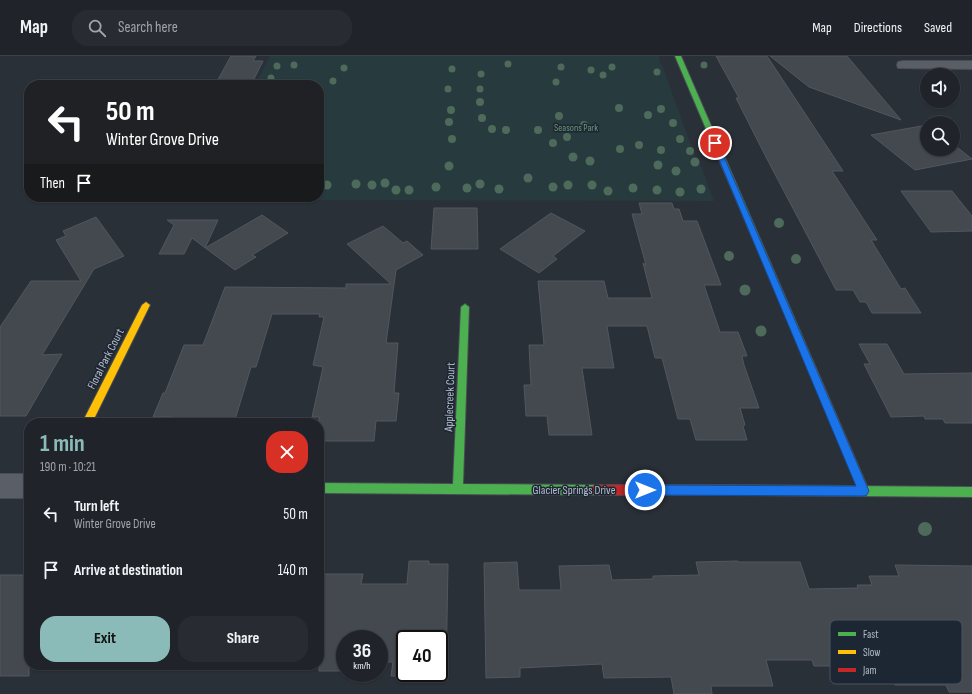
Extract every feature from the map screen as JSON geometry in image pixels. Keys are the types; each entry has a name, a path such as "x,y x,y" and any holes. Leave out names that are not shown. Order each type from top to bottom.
{"street":[{"path":"678,56 864,491"},
{"path":"903,65 972,65"},
{"name":"Floral Park Court","path":"90,418 146,305"},
{"name":"Applecreek Court","path":"458,489 465,307"},
{"path":"0,486 24,486"},
{"name":"Glacier Springs Drive","path":"324,488 972,492"}],"green space":[{"name":"Seasons Park","path":"270,56 659,56 660,64 662,65 696,159 699,161 714,201 324,200 324,80 258,80"}],"building":[{"path":"231,56 256,56 253,61 263,61 254,80 218,80"},
{"path":"716,56 767,56 843,171 832,171 877,240 871,240 901,289 905,288 921,313 872,313 866,302 860,302 853,290 836,290 767,159 736,98 739,98"},
{"path":"770,56 847,56 901,120 809,87"},
{"path":"920,126 920,156 960,156 960,150 972,159 915,170 871,135"},
{"path":"901,191 952,191 972,216 972,231 931,232"},
{"path":"639,203 672,203 674,209 679,209 683,221 697,221 721,285 704,285 720,332 738,332 747,356 742,356 744,365 759,408 740,408 745,425 743,426 747,440 696,440 690,419 678,419 662,358 655,358 647,326 607,326 614,368 582,368 592,435 549,435 547,416 526,416 524,385 531,385 529,345 544,345 538,281 604,281 608,298 652,298 643,263 646,265 632,214 642,214"},
{"path":"434,208 477,208 478,249 431,249"},
{"path":"551,213 585,231 553,256 557,259 539,273 500,249"},
{"path":"262,215 288,233 252,255 256,257 235,270 205,248"},
{"path":"96,217 124,256 94,269 42,355 62,354 26,416 0,416 0,327 31,281 81,281 56,240 66,236 63,231"},
{"path":"167,220 218,220 205,248 192,238 184,254 159,254 174,225"},
{"path":"383,226 403,243 407,241 423,255 396,270 386,343 398,343 394,393 399,393 396,421 376,421 374,441 324,441 324,418 312,417 323,367 313,365 324,317 319,317 320,314 272,314 256,367 251,367 236,418 153,417 163,393 165,393 184,345 203,345 225,287 346,288 346,284 391,284 347,244"},
{"path":"859,344 887,344 904,374 972,373 972,423 945,423 943,419 925,419 924,416 891,417 864,364 870,364"},
{"path":"409,561 429,561 429,564 448,564 447,630 396,630 396,676 391,676 393,662 388,662 388,630 336,630 336,671 319,671 324,670 324,574 363,574 361,584 407,584"},
{"path":"517,562 519,590 561,590 559,566 609,565 612,580 653,579 653,576 699,575 696,562 800,562 809,589 858,588 857,585 872,585 869,576 899,576 895,565 972,566 972,692 949,692 946,685 895,684 962,684 962,620 830,620 830,666 814,666 812,660 766,660 773,686 711,686 712,694 674,694 671,677 604,678 602,664 520,668 520,677 486,678 484,563"},
{"path":"0,575 24,575 24,670 29,670 29,676 0,676"}],"traffic: fast":[{"path":"678,56 808,359"},
{"path":"458,489 465,307"},
{"path":"324,488 595,490"},
{"path":"723,490 972,492"}],"traffic: slow":[{"path":"90,418 146,305"},
{"path":"808,359 864,491"}],"traffic: jam":[{"path":"595,490 723,490"}],"route":[{"path":"645,490 864,491 715,143"}]}
